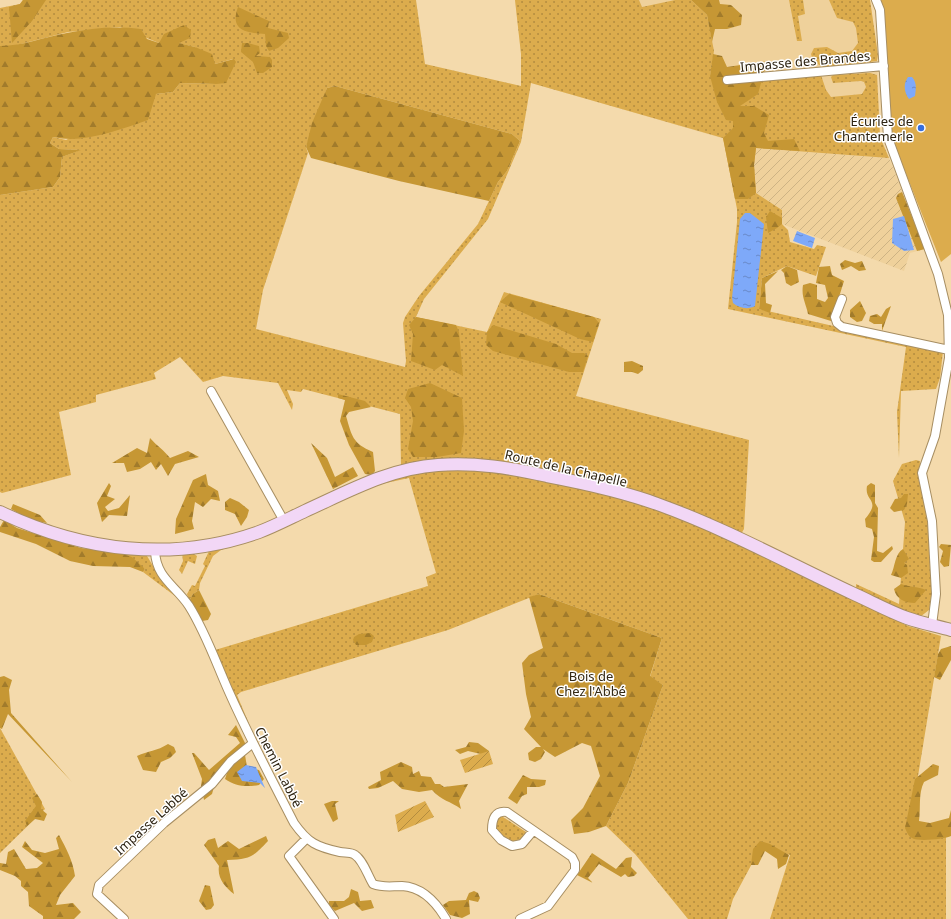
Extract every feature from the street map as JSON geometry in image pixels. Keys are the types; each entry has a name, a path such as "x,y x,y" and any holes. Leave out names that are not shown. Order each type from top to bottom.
{"main road":[{"name":"Route de la Chapelle","path":"0,512 52,534 88,542 155,551 179,549 230,540 258,532 375,480 403,471 434,465 490,465 573,481 658,504 739,539 907,618 951,630"}],"street":[{"path":"876,0 880,10 888,138 938,274 948,315 949,350 935,436 922,473 932,521 936,594 932,625"},
{"name":"Impasse des Brandes","path":"728,80 884,66"},
{"path":"842,299 835,317 837,323 842,327 949,350"},
{"path":"211,391 284,521"},
{"name":"Chemin Labbé","path":"155,551 158,571 188,604 201,627 253,744 294,823 306,839 326,849 353,853 358,856 373,884 383,887 406,887 421,892 436,904 446,919"},
{"name":"Impasse Labbé","path":"124,919 97,894 99,885 164,822 212,784 231,761 253,744"},
{"path":"524,918 548,906 575,870 575,863 572,857 507,812 502,811 496,814 492,824 492,830 496,835 512,846 522,844 533,831"},
{"path":"306,839 289,856 334,919"}],"shaded area":[{"path":"23,0 416,0 425,64 521,86 521,54 515,0 639,0 642,7 675,0 691,0 707,15 714,51 710,76 821,75 826,90 831,97 862,94 866,87 864,82 861,81 833,83 831,77 833,75 870,73 877,75 880,137 889,158 756,148 754,165 756,193 782,210 782,224 788,230 790,242 814,249 817,245 826,247 816,276 787,266 762,278 759,309 943,351 940,378 936,389 901,391 899,458 897,412 906,347 728,309 737,209 723,138 531,83 521,142 488,219 424,299 416,317 487,332 504,292 601,319 576,396 749,440 744,529 741,534 664,500 629,490 450,459 422,461 401,466 400,414 303,389 301,392 287,390 293,404 292,410 278,383 223,376 203,382 180,357 154,373 156,379 96,395 96,402 59,412 71,475 2,493 0,492 0,195 53,187 60,177 62,157 80,150 59,149 50,143 53,137 66,140 156,94 173,92 180,83 216,84 233,59 215,64 195,47 178,43 159,43 120,27 68,32 13,46 0,46 0,8 20,4","holes":["335,86 512,134 520,141 507,171 498,182 478,224 419,296 405,317 403,323 406,361 405,367 256,329 263,290 308,153 306,147 327,88"]},
{"path":"515,0 870,0 878,55 880,137 889,158 756,148 521,80 521,54"},
{"path":"789,0 803,0 805,14 798,16 802,41 797,41"},
{"path":"829,0 870,0 878,55 877,61 824,68 813,61 811,54 814,48 827,47 838,53 852,51 858,43 856,28 853,22 837,18"},
{"name":"Écuries de Chantemerle","path":"879,0 951,0 951,254 941,262 893,141 889,115 886,33"},
{"path":"756,148 889,158 925,249 910,253 904,271 782,224 782,210 756,193 754,165"},
{"path":"916,460 920,461 921,485 928,523 932,566 931,601 929,610 920,617 909,615 856,589 856,584 899,604 905,522 893,481 902,464"},
{"path":"479,469 589,489 651,507 696,524 908,626 941,636 909,831 946,830 946,919 770,919 790,855 762,845 733,899 727,919 688,919 635,854 606,826 628,783 663,685 650,677 662,638 539,594 448,630 241,692 237,695 262,755 240,709 215,650 428,586 426,577 436,573 409,478 381,484 418,473"},
{"path":"263,536 221,550 213,556 200,583 199,590 193,594 189,601 187,594 192,585 195,586 205,566 203,564 209,551 213,548"},
{"path":"106,551 147,556 161,579 179,599 143,572 145,569"},
{"path":"191,552 197,556 195,564 188,561 182,574 179,570 183,561 182,553"},
{"path":"0,728 45,809 0,853"},
{"path":"489,751 493,764 465,773 460,760"},
{"path":"425,801 434,817 398,832 395,815"},
{"path":"500,817 503,817 526,832 521,840 512,842 498,831 495,825 496,821"}],"green space":[{"path":"23,0 46,0 32,21 12,43 9,7 20,4"},
{"path":"691,0 719,0 720,4 731,5 742,15 741,25 727,29 715,29 712,42 707,15"},
{"path":"238,7 269,21 268,28 288,33 289,38 278,48 269,51 266,46 265,34 252,33 241,29 238,26 236,15"},
{"path":"184,25 191,30 190,38 179,43 195,47 212,54 215,64 234,59 236,62 226,83 180,83 173,92 156,94 148,120 101,135 77,139 53,137 50,143 59,149 81,150 62,157 60,177 53,187 0,195 0,46 25,43 76,31 113,28 141,29 147,39 159,43 164,34"},
{"path":"242,43 259,46 260,53 256,56 270,57 272,60 272,67 263,73 257,73 253,62 241,52"},
{"path":"713,54 722,56 727,67 768,61 769,64 764,72 758,94 740,106 754,106 769,115 764,133 768,141 794,139 800,151 756,148 754,165 756,193 748,199 735,199 723,138 733,128 733,121 726,120 717,102 710,76"},
{"path":"335,86 512,134 520,141 507,171 498,182 489,201 399,181 311,158 306,147 312,123 327,88"},
{"path":"902,192 925,249 917,251 896,198 898,194"},
{"path":"770,211 782,218 782,224 768,233 766,217"},
{"path":"845,260 855,263 862,261 866,270 859,271 851,266 842,270 840,264"},
{"path":"787,266 797,270 799,282 791,286 786,283 784,273 781,270"},
{"path":"830,266 832,275 844,281 839,297 842,311 839,318 831,321 808,314 803,297 803,285 810,283 817,285 817,299 825,302 828,298 825,285 816,283 819,267"},
{"path":"778,271 765,284 766,303 772,305 770,313 759,309 762,278"},
{"path":"509,294 594,317 599,323 593,342 580,339 500,302"},
{"path":"860,301 866,313 862,321 857,322 850,317 850,310"},
{"path":"891,306 882,331 882,324 874,324 869,321 870,316 877,314 881,317 886,309"},
{"path":"416,317 456,325 459,332 463,376 442,365 435,370 411,361 413,334 409,325"},
{"path":"493,325 556,344 572,353 584,353 588,356 583,372 569,372 493,351 486,345 487,332"},
{"path":"632,361 643,366 643,370 638,374 624,372 624,362"},
{"path":"430,383 462,398 464,431 461,453 437,457 413,457 408,449 413,421 411,407 405,398 408,389"},
{"path":"338,394 365,401 371,407 349,412 346,416 352,434 357,442 373,452 375,471 372,475 365,474 349,445 340,421 345,400 338,398"},
{"path":"150,438 170,458 188,451 199,457 175,464 168,476 161,464 156,470 151,462 140,469 127,472 124,463 112,463 137,448 147,453"},
{"path":"311,443 327,458 335,477 353,467 358,476 333,489"},
{"path":"206,474 208,485 218,491 220,501 211,499 203,507 195,502 192,521 194,529 175,534 176,519 193,480"},
{"path":"109,483 111,486 107,496 115,499 105,507 108,511 119,508 130,495 127,516 109,515 102,522 97,503"},
{"path":"871,483 875,485 875,503 878,508 877,551 883,553 892,546 893,549 881,562 874,562 871,560 874,537 872,529 866,527 865,519 872,508 867,491 867,486"},
{"path":"904,494 908,494 907,504 904,510 894,512 890,508 895,499 901,498"},
{"path":"230,498 239,502 249,510 247,517 241,526 235,514 225,510 225,502"},
{"path":"13,504 40,515 47,523 31,520 11,509"},
{"path":"4,520 17,528 81,548 120,553 132,557 145,569 143,572 130,567 93,566 70,561 36,544 0,532 0,527"},
{"path":"941,544 951,545 949,566 944,567 940,562 943,551 939,547"},
{"path":"903,549 909,559 904,563 907,565 908,573 901,578 891,575 898,554"},
{"path":"901,584 926,590 915,603 908,602 899,598 895,592 894,589"},
{"path":"199,590 211,614 208,620 202,621 189,601 193,594"},
{"name":"Bois de Chez l'Abbé","path":"539,594 662,638 650,676 663,685 628,783 606,826 589,832 574,834 571,820 583,808 600,776 591,746 582,743 555,757 543,749 545,752 541,759 535,762 529,760 528,753 536,747 541,747 524,729 531,717 522,663 529,655 543,648 529,597"},
{"path":"370,633 374,636 372,642 366,645 356,645 353,640 354,637 359,634"},
{"path":"951,646 951,660 940,680 934,677 938,654 941,649"},
{"path":"4,676 12,680 9,690 11,713 72,782 8,714 2,729 0,728 0,677"},
{"path":"236,725 246,745 234,756 245,755 247,767 259,770 264,779 259,785 237,785 225,779 228,770 217,776 212,794 204,800 201,786 202,779 192,753 194,753 209,770 240,743 236,737 228,735"},
{"path":"469,742 478,743 489,751 485,755 468,751 460,754 455,750 466,747"},
{"path":"168,744 174,747 176,752 170,758 161,762 156,772 143,770 137,756"},
{"path":"401,762 412,767 413,774 419,771 421,776 431,777 435,784 440,784 444,787 468,784 459,801 461,809 432,790 419,792 402,789 393,781 378,788 369,789 368,787 381,780 380,772"},
{"path":"933,764 939,766 938,775 924,782 920,796 919,821 930,823 949,818 951,810 951,836 932,840 915,839 908,834 905,828 915,779"},
{"path":"523,775 531,779 546,780 545,785 539,787 527,787 527,794 522,796 517,804 508,798"},
{"path":"37,794 42,802 41,809 47,814 44,821 35,819 27,826 25,821 36,806 32,798"},
{"path":"332,801 339,801 335,804 338,819 333,822 324,804"},
{"path":"59,835 71,860 75,876 60,895 56,905 73,903 81,912 74,919 43,919 43,916 29,906 28,892 21,886 21,881 15,876 0,870 0,863 6,864 8,852 14,849 26,869 37,868 43,863 22,847 25,841 32,850 45,853 59,849 56,838"},
{"path":"266,836 268,841 254,854 246,858 227,860 234,894 222,882 219,874 219,866 204,845 208,840 215,838 218,848 228,841 239,849"},
{"path":"760,841 770,844 789,855 786,864 778,869 777,859 765,851 758,865 751,865 753,849"},
{"path":"592,853 616,869 626,858 632,857 631,867 637,873 634,876 628,877 625,874 621,877 599,864 588,878 593,883 577,875"},
{"path":"205,885 210,886 214,905 211,909 206,910 199,901"},
{"path":"351,889 358,892 360,901 371,900 374,908 362,911 354,903 335,911 329,905 329,901 344,901 349,897"},
{"path":"474,891 478,893 480,898 478,902 469,900 470,914 462,918 450,915 443,905 449,901 466,900 469,893"}],"water":[{"path":"908,77 912,77 916,86 915,96 909,99 905,88 905,82"},
{"path":"745,213 750,213 764,224 755,306 747,308 735,305 732,298 740,219"},
{"path":"904,216 914,250 904,251 892,243 893,219"},
{"path":"797,231 815,238 812,248 793,241"},
{"path":"246,765 256,767 265,788 260,783 242,781 237,772"}],"place":[{"name":"Écuries de Chantemerle","path":"921,128"}]}
